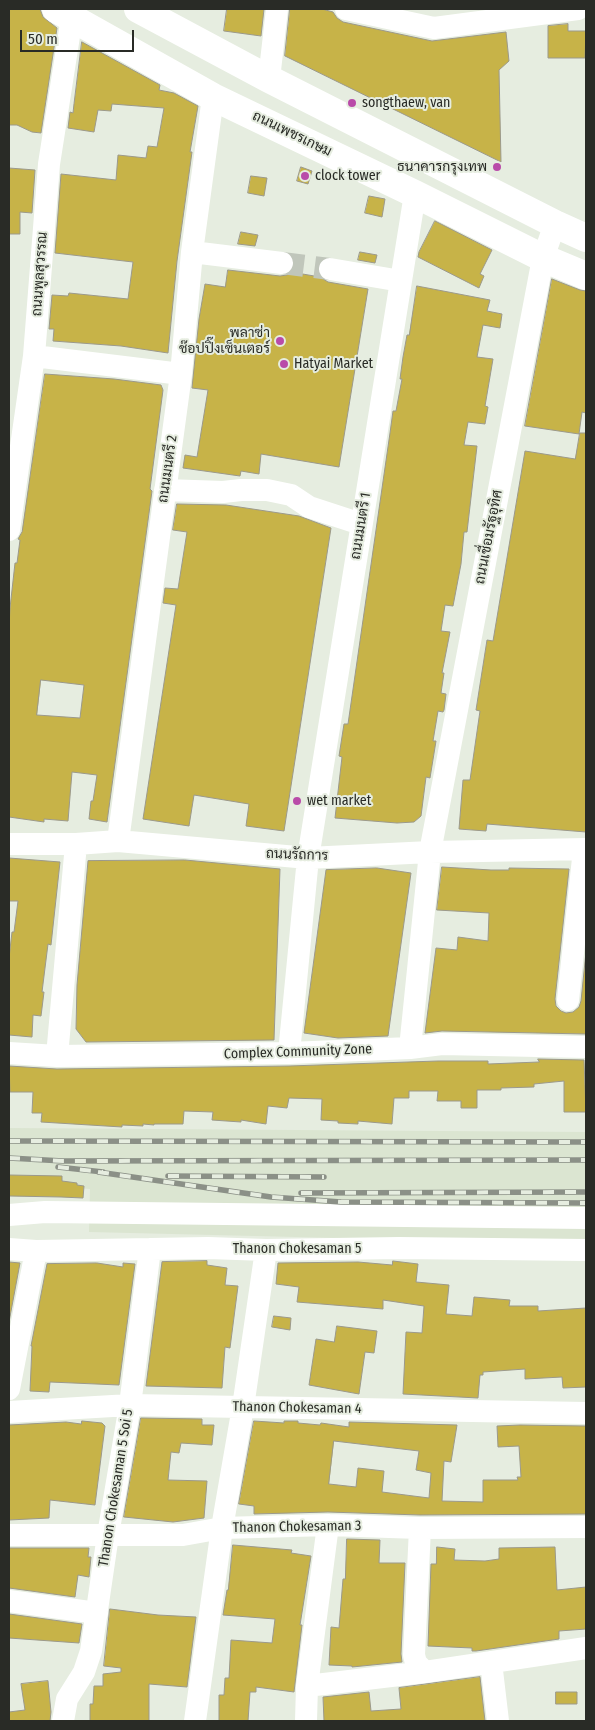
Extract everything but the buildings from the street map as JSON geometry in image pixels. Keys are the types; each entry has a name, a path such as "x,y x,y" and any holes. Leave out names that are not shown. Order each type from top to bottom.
{"main road":[{"path":"138,9 269,79 586,238"},
{"name":"ถนนเพชรเกษม","path":"64,13 213,97 543,258 586,276"}],"street":[{"path":"269,79 277,9"},
{"path":"346,9 434,28 578,9"},
{"name":"ถนนพูลสุวรรณ","path":"9,530 18,407 34,356 48,164 64,13"},
{"name":"ถนนมนตรี 2","path":"118,841 181,374 192,252 213,97"},
{"name":"ถนนมนตรี 1","path":"289,1053 308,858 415,194"},
{"name":"ถนนเชื่อมรัฐอุทิศ","path":"410,1048 430,852 543,258 555,224"},
{"path":"192,252 282,263"},
{"path":"330,269 401,281"},
{"path":"34,356 181,374"},
{"path":"165,490 222,492 266,490 291,495 309,507 361,524"},
{"name":"ถนนรัถการ","path":"9,844 76,844 118,841 308,858 430,852 585,849"},
{"path":"57,1056 76,844"},
{"path":"568,1000 585,849"},
{"name":"Complex Community Zone","path":"9,1053 57,1056 289,1053 410,1048 442,1044 586,1047"},
{"path":"9,1215 45,1212 586,1218"},
{"name":"Thanon Chokesaman 5","path":"9,1249 266,1250 399,1248 586,1250"},
{"name":"Thanon Chokesaman 5 Soi 5","path":"63,1721 67,1699 84,1672 91,1651 130,1405 150,1249"},
{"path":"9,1389 36,1250"},
{"path":"195,1721 222,1528 243,1407 266,1250"},
{"name":"Thanon Chokesaman 4","path":"9,1412 130,1405 586,1413"},
{"path":"306,1721 307,1686 328,1525"},
{"name":"Thanon Chokesaman 3","path":"9,1535 183,1535 222,1528 328,1525 420,1528 586,1527"},
{"path":"420,1528 414,1656 416,1663 425,1672"},
{"path":"9,1601 97,1613"},
{"path":"307,1686 425,1672 586,1648"},
{"path":"491,1662 498,1721"}],"shaded area":[{"path":"9,1128 586,1132 586,1244 89,1232 90,1189 9,1183"}],"tunnel":[{"path":"282,263 330,269"}],"railway":[{"path":"9,1141 586,1142"},
{"path":"9,1158 63,1161 586,1160"},
{"path":"58,1167 103,1172"},
{"path":"98,1172 271,1197 341,1202 586,1203"},
{"path":"168,1176 324,1177"},
{"path":"301,1193 586,1192"}],"place":[{"name":"songthaew, van","path":"352,103"},
{"name":"ธนาคารกรุงเทพ","path":"497,167"},
{"name":"clock tower","path":"305,176"},
{"name":"พลาซ่า ช๊อปปิ๊งเซ็นเตอร์","path":"280,341"},
{"name":"Hatyai Market","path":"284,364"},
{"name":"wet market","path":"297,801"}]}
